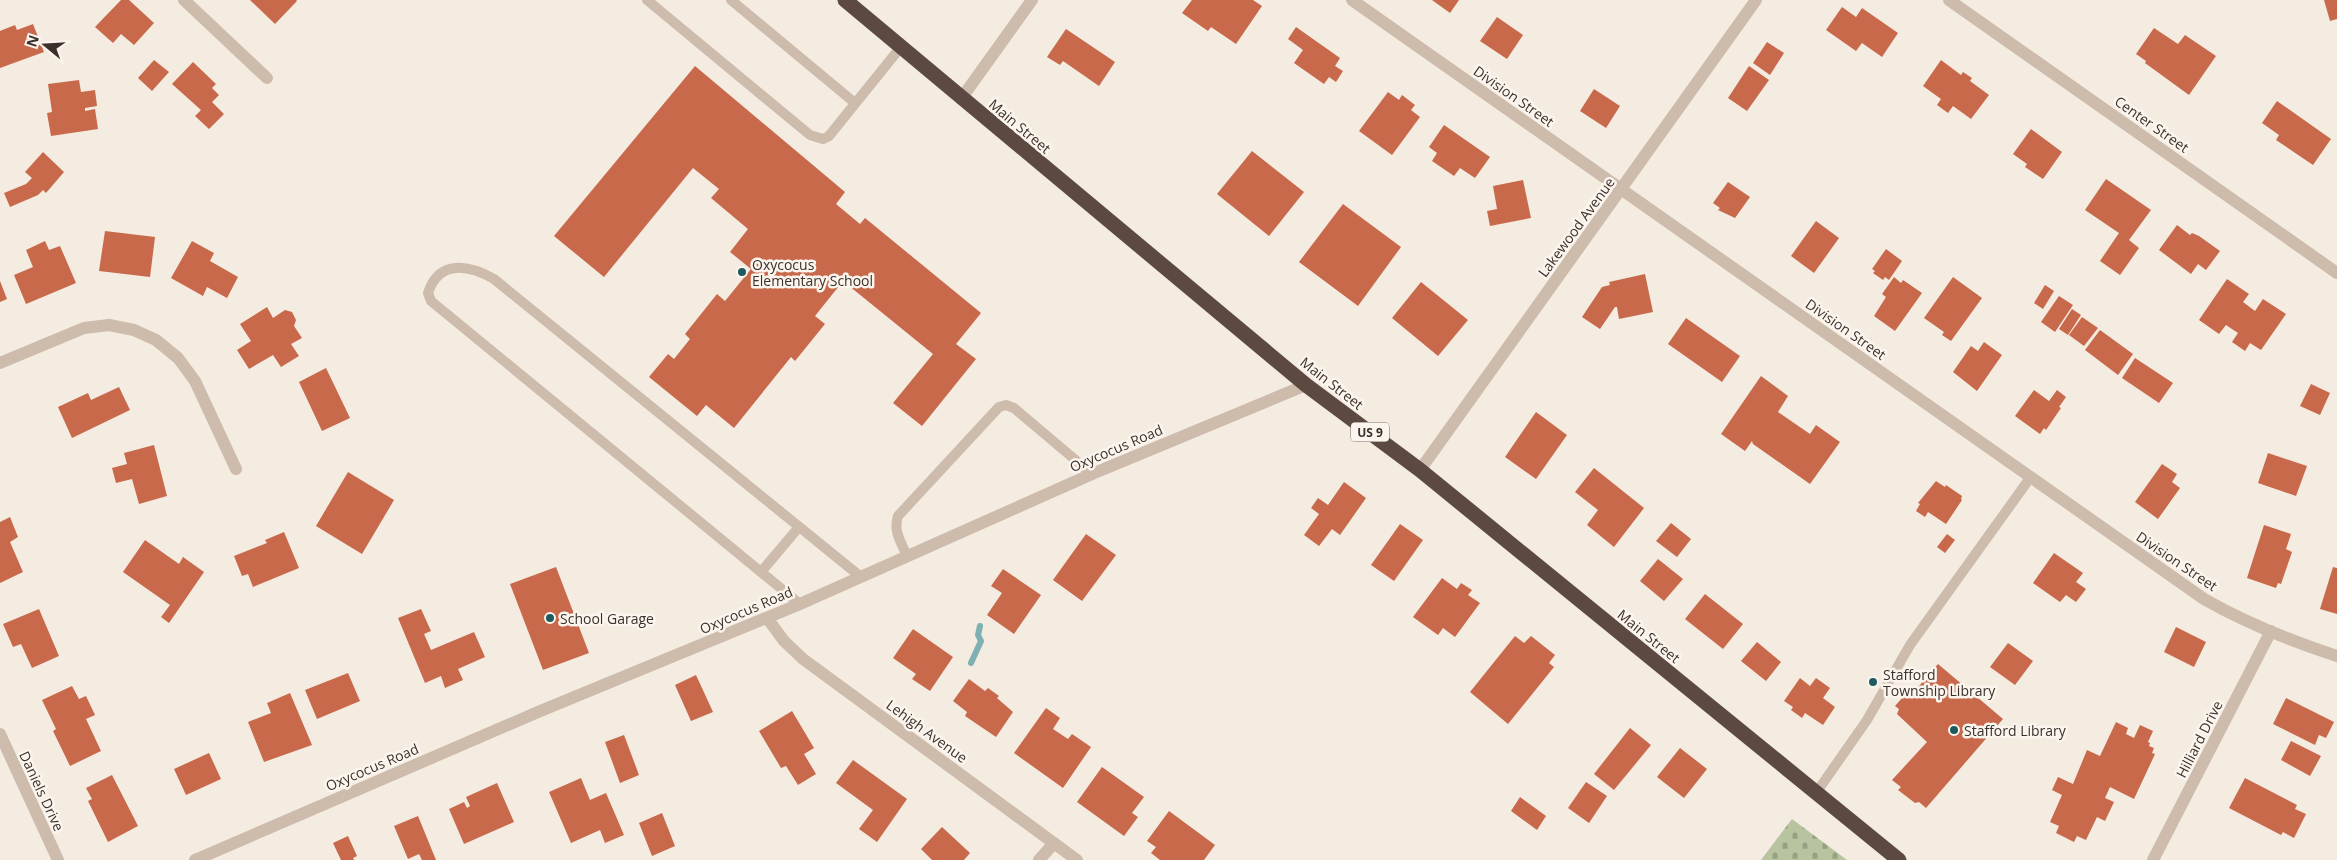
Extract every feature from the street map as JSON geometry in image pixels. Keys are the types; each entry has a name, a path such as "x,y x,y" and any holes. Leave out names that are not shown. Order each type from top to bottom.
{"highway":[{"name":"Main Street","path":"845,0 961,99 1306,385 1420,470 1899,860"}],"street":[{"path":"184,0 267,78"},
{"path":"961,99 1032,0"},
{"name":"Division Street","path":"1352,0 2204,599 2229,613 2337,656"},
{"name":"Lakewood Avenue","path":"1420,470 1756,0"},
{"name":"Center Street","path":"1949,0 2337,273"},
{"path":"0,364 84,328 109,325 134,330 156,340 178,358 184,366 195,381 236,469"},
{"name":"Oxycocus Road","path":"195,860 538,712 800,604 1092,474 1306,385"},
{"name":"Lehigh Avenue","path":"767,618 784,641 802,659 1077,860"},
{"name":"Hilliard Drive","path":"2153,860 2271,631"},
{"name":"Daniels Drive","path":"0,734 58,860"},
{"path":"1039,860 1054,843"}],"lane":[{"path":"647,0 810,135 823,139 828,136 900,48"},
{"path":"731,0 855,103"},
{"path":"800,604 431,301 428,293 437,276 448,270 468,267 494,279 861,577"},
{"path":"907,556 896,532 895,524 898,516 999,406 1006,405 1014,408 1092,474"},
{"path":"1816,793 1867,720 1910,645 2030,478"},
{"path":"761,572 799,526"}],"green space":[{"path":"1792,819 1847,860 1761,860"}],"building":[{"path":"121,0 129,0 154,23 134,45 121,34 113,43 95,27"},
{"path":"250,0 296,0 297,1 275,24"},
{"path":"1192,0 1253,0 1262,6 1236,44 1211,27 1208,31 1182,13"},
{"path":"1432,0 1459,0 1450,13"},
{"path":"2324,0 2337,0 2337,19 2330,21"},
{"path":"1842,7 1856,17 1862,8 1898,33 1882,57 1862,43 1856,51 1826,30"},
{"path":"1497,17 1523,35 1507,59 1480,41"},
{"path":"33,24 44,52 0,68 0,31 15,25 17,30"},
{"path":"1296,27 1340,58 1335,66 1343,71 1336,82 1329,77 1324,84 1294,63 1303,50 1288,39"},
{"path":"2154,28 2178,44 2185,35 2216,56 2189,95 2145,63 2146,61 2136,54"},
{"path":"1066,29 1115,62 1099,86 1063,61 1060,65 1047,57"},
{"path":"1767,42 1784,53 1770,75 1753,63"},
{"path":"154,60 169,72 152,91 138,78"},
{"path":"1941,60 1961,75 1963,72 1972,78 1970,81 1989,95 1971,119 1953,106 1948,113 1937,105 1941,99 1923,86"},
{"path":"193,62 216,84 212,88 219,95 212,102 224,114 209,129 195,116 201,110 172,84"},
{"path":"695,66 845,192 836,204 860,224 865,218 981,313 956,344 976,359 922,426 893,403 933,354 843,281 815,316 825,324 795,361 791,357 734,428 706,405 697,416 649,377 668,354 674,359 690,339 685,334 717,294 725,301 751,269 730,252 748,229 711,198 719,189 693,168 604,277 554,236"},
{"path":"1749,66 1769,80 1747,111 1728,98"},
{"path":"79,80 81,92 95,90 97,106 85,108 85,111 95,109 98,129 51,136 47,113 52,112 48,84"},
{"path":"1594,89 1620,106 1606,128 1580,111"},
{"path":"1388,92 1399,100 1402,95 1415,105 1411,110 1420,117 1392,155 1359,131"},
{"path":"2277,101 2331,139 2313,165 2276,140 2279,135 2262,123"},
{"path":"1444,125 1490,157 1475,178 1460,168 1454,176 1432,161 1437,153 1429,147"},
{"path":"2031,129 2062,152 2043,179 2025,167 2027,164 2013,154"},
{"path":"1252,151 1304,192 1269,236 1217,194"},
{"path":"43,152 64,172 46,193 43,190 38,195 10,207 4,193 26,184 32,178 25,172"},
{"path":"2106,179 2151,210 2129,240 2139,248 2120,275 2100,261 2119,233 2085,210"},
{"path":"1523,180 1531,218 1490,226 1487,211 1497,209 1493,186"},
{"path":"1728,182 1750,197 1735,218 1718,210 1720,208 1713,203"},
{"path":"1343,204 1401,247 1358,306 1299,262"},
{"path":"1816,221 1839,238 1814,273 1791,256"},
{"path":"2177,225 2190,235 2192,233 2199,236 2220,251 2206,270 2198,264 2191,274 2159,250"},
{"path":"105,231 155,237 150,277 99,271"},
{"path":"45,241 49,250 60,246 76,283 26,304 14,275 33,267 26,250"},
{"path":"192,241 214,253 210,261 238,277 227,298 207,287 203,296 171,278"},
{"path":"1886,249 1902,261 1889,280 1885,277 1883,280 1873,273 1875,271 1872,269"},
{"path":"1645,274 1653,312 1619,319 1617,307 1615,307 1600,329 1582,317 1602,287 1610,285 1609,282"},
{"path":"1894,277 1901,283 1903,280 1922,293 1895,331 1874,316 1886,297 1882,294"},
{"path":"1953,277 1982,298 1951,341 1942,335 1944,332 1924,318"},
{"path":"2227,279 2249,294 2243,302 2255,311 2263,299 2286,314 2261,350 2250,343 2245,351 2232,342 2238,333 2226,325 2219,334 2199,320"},
{"path":"0,281 7,299 0,302"},
{"path":"1421,282 1468,320 1438,356 1392,318"},
{"path":"2045,285 2054,291 2043,309 2034,303"},
{"path":"2059,296 2073,305 2055,332 2041,322"},
{"path":"267,307 273,318 285,310 292,312 296,320 294,326 302,338 291,344 299,356 281,367 273,355 249,369 237,350 251,341 240,324"},
{"path":"2072,309 2081,315 2068,335 2059,329"},
{"path":"2082,317 2098,328 2084,346 2069,335"},
{"path":"1686,318 1740,356 1722,382 1668,344"},
{"path":"2100,330 2133,354 2118,375 2085,350"},
{"path":"1984,342 2002,355 1977,391 1953,372 1971,346 1978,351"},
{"path":"2135,358 2173,383 2159,403 2122,378"},
{"path":"326,368 350,418 322,431 299,382"},
{"path":"1761,376 1788,396 1778,412 1810,434 1816,425 1840,442 1810,484 1753,444 1752,441 1745,451 1721,434"},
{"path":"2311,384 2330,393 2320,415 2300,406"},
{"path":"119,387 130,410 72,438 58,407 88,393 91,400"},
{"path":"2034,390 2049,401 2057,390 2066,397 2046,430 2044,428 2040,434 2015,416"},
{"path":"1536,412 1567,435 1536,479 1505,457"},
{"path":"154,445 167,496 139,504 132,479 116,483 112,468 127,464 124,453"},
{"path":"2268,453 2307,466 2296,496 2258,483"},
{"path":"2162,464 2177,474 2172,482 2180,488 2158,519 2135,502"},
{"path":"1594,468 1644,508 1614,547 1587,525 1598,510 1575,492"},
{"path":"348,472 394,500 362,554 316,526"},
{"path":"1936,481 1945,487 1946,485 1962,496 1962,500 1946,524 1928,512 1925,517 1916,511 1920,504 1918,503"},
{"path":"1344,482 1366,498 1340,535 1332,529 1319,546 1304,535 1319,514 1311,508 1318,498 1328,505"},
{"path":"10,517 18,537 10,542 23,572 0,583 0,522"},
{"path":"1671,523 1691,539 1677,557 1656,541"},
{"path":"1400,524 1423,540 1394,581 1371,565"},
{"path":"2264,525 2291,534 2286,549 2292,552 2281,584 2278,583 2276,588 2247,578"},
{"path":"284,532 299,568 253,587 248,574 242,576 234,556 267,543 265,540"},
{"path":"1086,534 1116,555 1082,601 1053,580"},
{"path":"1947,534 1955,540 1945,553 1937,547"},
{"path":"145,540 179,564 183,557 204,572 169,623 161,617 170,605 123,572"},
{"path":"2054,553 2083,573 2076,582 2086,589 2076,602 2066,595 2060,602 2033,583"},
{"path":"1658,559 1683,579 1664,601 1640,581"},
{"name":"School Garage","path":"556,567 589,653 543,670 510,584"},
{"path":"2333,567 2337,568 2337,614 2320,609"},
{"path":"1003,569 1041,595 1014,634 987,615 1002,593 991,586"},
{"path":"1442,578 1457,589 1461,583 1472,590 1468,595 1480,603 1455,637 1443,628 1438,635 1413,617"},
{"path":"1705,594 1743,624 1723,649 1685,619"},
{"path":"39,609 59,656 32,668 21,644 13,647 3,624"},
{"path":"421,609 431,631 424,634 431,650 474,632 485,657 458,669 463,680 445,688 441,676 425,683 398,618"},
{"path":"2176,627 2206,642 2194,667 2164,652"},
{"path":"913,629 953,657 930,691 912,679 916,674 893,658"},
{"path":"1515,636 1524,643 1531,636 1555,655 1549,663 1554,667 1508,724 1470,692"},
{"path":"1757,642 1781,662 1766,681 1741,661"},
{"path":"2008,643 2033,661 2015,685 1990,667"},
{"name":"Stafford Library","path":"1938,664 2003,719 1926,808 1919,802 1915,803 1898,790 1901,787 1892,780 1927,742 1897,714 1899,709 1895,706 1910,689 1914,692"},
{"path":"348,673 360,701 317,719 305,690"},
{"path":"696,675 713,712 691,721 675,685"},
{"path":"1800,678 1810,686 1816,678 1830,688 1823,698 1835,707 1823,725 1805,713 1802,718 1791,710 1793,707 1784,701"},
{"path":"969,679 985,691 988,688 999,696 997,698 1013,712 996,737 965,716 967,712 953,701"},
{"path":"72,686 79,699 86,696 95,715 86,719 101,751 70,766 53,731 56,729 42,700"},
{"path":"290,693 312,745 264,762 248,722 271,713 267,703"},
{"path":"2286,698 2334,722 2326,738 2319,735 2315,745 2273,724"},
{"path":"1046,708 1060,718 1053,729 1068,739 1072,734 1091,747 1063,788 1014,753"},
{"path":"792,711 814,748 804,754 816,774 798,785 786,766 781,768 759,731"},
{"path":"2116,722 2128,728 2126,734 2134,738 2140,725 2153,731 2148,742 2150,743 2149,746 2154,748 2152,753 2155,754 2134,799 2110,787 2105,798 2114,802 2105,821 2097,817 2086,840 2077,836 2074,842 2056,833 2059,826 2050,822 2062,795 2052,790 2058,777 2073,784 2087,750 2100,756"},
{"path":"1630,728 1651,745 1614,790 1594,774"},
{"path":"624,735 639,775 620,783 605,742"},
{"path":"2291,741 2321,756 2310,776 2281,760"},
{"path":"1680,748 1707,769 1684,798 1657,777"},
{"path":"209,753 221,779 186,795 174,769"},
{"path":"853,760 907,799 877,842 859,829 873,810 836,783"},
{"path":"1102,767 1144,797 1132,813 1138,817 1124,836 1077,802"},
{"path":"112,775 138,826 108,842 88,801 92,799 86,788"},
{"path":"581,778 590,800 606,793 624,835 605,843 600,830 571,843 549,792"},
{"path":"2245,778 2297,805 2295,809 2306,814 2294,838 2283,832 2281,835 2229,808"},
{"path":"1586,782 1607,796 1589,823 1568,808"},
{"path":"497,783 514,822 464,844 449,809 464,802 467,808 470,806 466,797"},
{"path":"1520,797 1546,816 1537,830 1511,811"},
{"path":"1169,811 1215,845 1204,860 1160,860 1151,853 1156,847 1147,841"},
{"path":"662,813 675,846 652,856 639,823"},
{"path":"418,816 436,860 422,860 419,854 408,859 394,826"},
{"path":"942,827 970,853 964,860 932,860 921,849"},
{"path":"348,836 357,856 353,858 354,860 341,860 333,843"}],"waterway":[{"path":"971,663 981,641 978,635 980,626"}],"place":[{"name":"Oxycocus Elementary School","path":"742,272"},
{"name":"School Garage","path":"550,618"},
{"name":"Stafford Township Library","path":"1873,682"},
{"name":"Stafford Library","path":"1954,730"}]}
